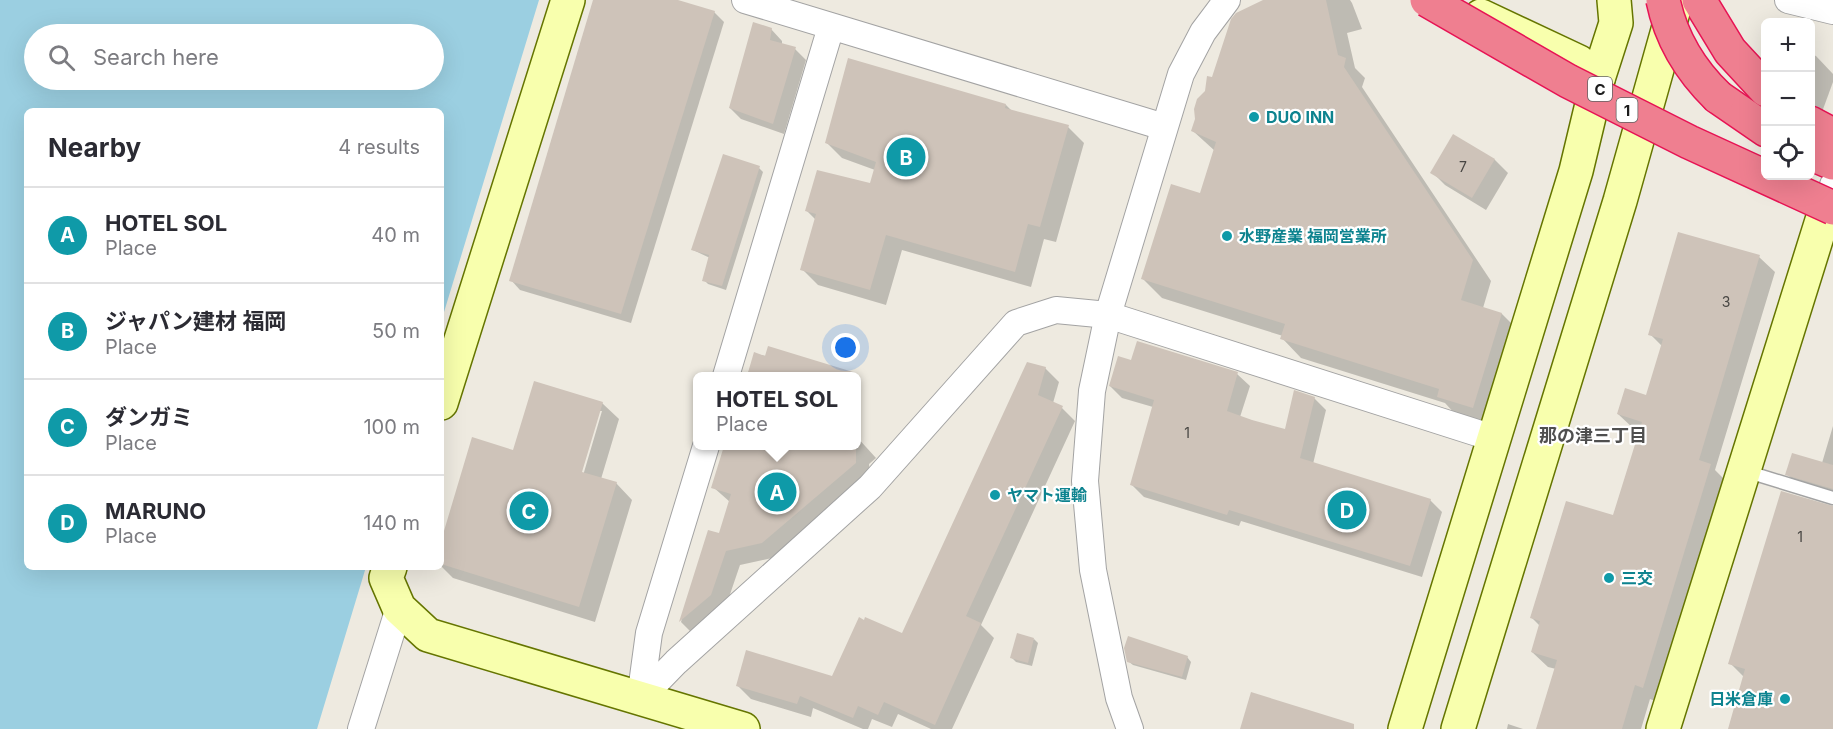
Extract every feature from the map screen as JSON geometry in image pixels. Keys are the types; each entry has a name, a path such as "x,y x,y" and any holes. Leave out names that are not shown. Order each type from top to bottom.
{"highway":[{"name":"1","path":"1427,0 1568,81 1831,205"},
{"name":"C","path":"1437,0 1572,75 1761,168"},
{"path":"1663,0 1675,40 1699,78 1718,97 1761,127"},
{"path":"1699,0 1730,51 1761,85"},
{"path":"1815,126 1833,135"},
{"path":"1815,155 1833,163"},
{"path":"1784,180 1831,205"}],"street":[{"path":"444,393 568,0"},
{"path":"746,0 1164,127"},
{"path":"1130,729 1119,698 1093,570 1085,481 1092,391 1108,315 1181,74 1203,32 1227,0"},
{"path":"1447,0 1579,62 1598,79 1644,110 1668,121 1735,169 1765,187 1831,205 1744,470 1663,729"},
{"path":"1405,729 1576,171 1598,79 1617,23 1614,0"},
{"path":"1458,729 1620,201 1677,0"},
{"path":"1788,0 1833,11"},
{"path":"727,372 831,27"},
{"path":"640,699 676,662 870,487 1016,323 1056,310 1108,315 1493,438"},
{"path":"640,699 649,633 705,450"},
{"path":"389,570 386,578 399,608 428,635 743,729"},
{"path":"361,729 399,608"}],"lane":[{"path":"1744,470 1833,498"}],"water":[{"path":"0,0 539,0 444,312 444,108 24,108 24,570 365,570 317,729 0,729"}],"building":[{"path":"593,0 678,0 715,11 621,314 509,281"},
{"path":"1263,0 1326,0 1338,55 1346,58 1344,67 1473,260 1461,300 1502,313 1473,408 1437,397 1439,389 1280,339 1285,324 1141,279 1171,184 1200,193 1216,142 1191,131 1195,119 1194,109 1197,99 1205,91 1207,76 1212,77 1231,19 1236,13"},
{"path":"753,22 772,28 770,40 796,47 773,124 729,108"},
{"path":"848,58 1006,104 1005,108 1069,125 1040,227 1028,224 1015,272 886,235 870,290 800,270 816,214 805,211 817,170 870,183 876,162 825,143"},
{"path":"1453,134 1495,159 1472,198 1430,173"},
{"path":"723,154 760,166 722,286 702,281 709,255 691,250"},
{"path":"1678,232 1760,255 1699,460 1711,464 1643,688 1635,685 1622,729 1536,729 1557,660 1531,652 1540,621 1530,618 1566,501 1613,515 1642,422 1617,414 1625,388 1646,395 1663,339 1648,335"},
{"path":"1137,341 1238,372 1227,411 1252,420 1285,429 1294,390 1315,397 1300,458 1431,499 1410,566 1229,510 1227,515 1130,485 1154,400 1109,386 1118,356 1131,360"},
{"path":"768,346 853,372 748,372 754,352 765,356"},
{"path":"1027,362 1046,367 1038,395 1063,406 966,616 981,623 935,725 884,702 878,715 858,706 853,718 800,696 797,704 736,686 746,650 832,676 859,617 864,620 865,617 902,633"},
{"path":"534,381 603,402 582,472 617,482 579,607 444,565 444,531 472,437 513,450"},
{"path":"723,450 856,450 856,463 762,543 726,551 711,595 679,622 708,530 719,533 731,494 711,488"},
{"path":"1792,453 1833,465 1833,489 1785,475"},
{"path":"1781,491 1833,506 1833,729 1728,729 1745,669 1728,664"},
{"path":"1017,633 1034,638 1028,663 1010,658"},
{"path":"1128,636 1188,656 1182,677 1127,662 1124,648"},
{"path":"1251,692 1354,724 1354,729 1240,729"}],"place":[{"name":"DUO INN","path":"1254,117"},
{"name":"ジャパン建材 福岡","path":"906,157"},
{"name":"水野産業 福岡営業所","path":"1227,236"},
{"name":"HOTEL SOL","path":"777,492"},
{"name":"ヤマト運輸","path":"995,495"},
{"name":"MARUNO","path":"1347,510"},
{"name":"ダンガミ","path":"529,511"},
{"name":"三交","path":"1609,578"},
{"name":"日米倉庫","path":"1785,699"}],"district":[{"name":"那の津三丁目","path":"1593,435"}]}
